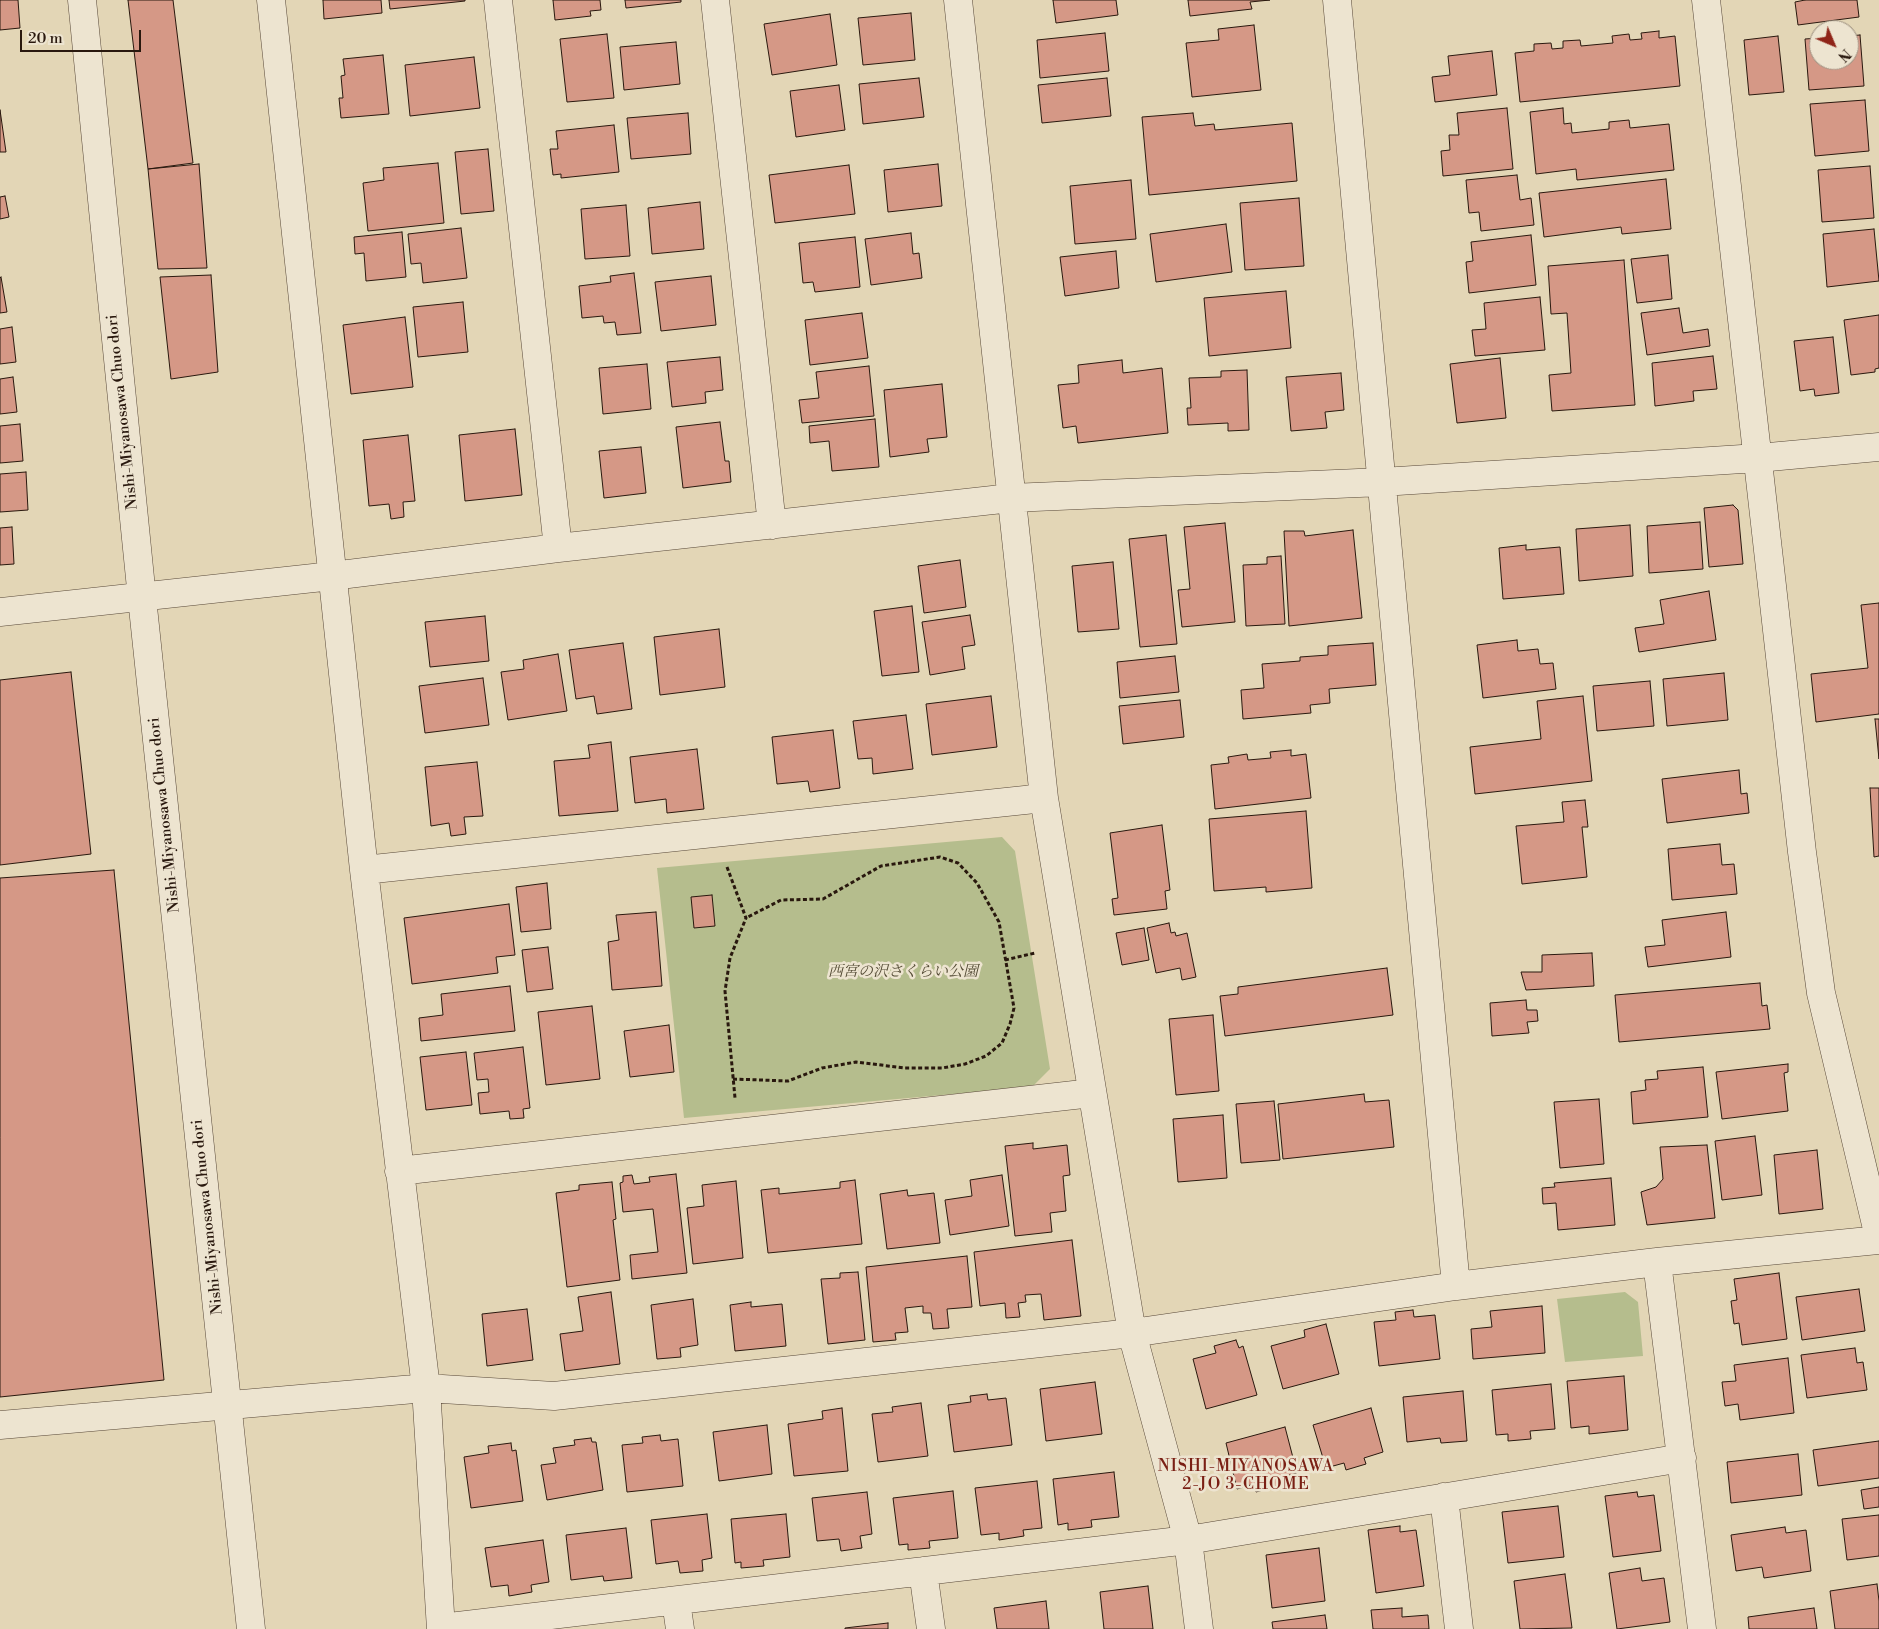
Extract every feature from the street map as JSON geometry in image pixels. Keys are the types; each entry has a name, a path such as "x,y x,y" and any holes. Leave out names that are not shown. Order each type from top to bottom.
{"street":[{"name":"Nishi-Miyanosawa Chuo dori","path":"82,0 142,598 251,1629"},
{"path":"271,0 364,870 426,1388 441,1629 1188,1540 1682,1458"},
{"path":"498,0 558,548"},
{"path":"715,0 772,525"},
{"path":"958,0 1044,798 1132,1333 1188,1540 1199,1629"},
{"path":"1337,0 1456,1286"},
{"path":"0,1424 426,1388 554,1396 1132,1333 1456,1286 1879,1238 1821,993 1802,852 1706,0"},
{"path":"0,612 142,598 558,548 1011,498 1382,482 1758,458 1879,446"},
{"path":"364,870 1044,798"},
{"path":"399,1171 1092,1093"},
{"path":"1657,1262 1702,1629"},
{"path":"1444,1497 1459,1629"},
{"path":"923,1572 931,1629"},
{"path":"676,1600 680,1629"}],"path":[{"path":"734,1080 788,1081 822,1068 856,1062 905,1068 942,1068 965,1064 986,1056 1002,1043 1014,1008 999,922 977,883 958,863 940,857 881,866 823,899 781,900 746,918 730,958 726,991 736,1105"},
{"path":"725,862 746,918"},
{"path":"1005,960 1036,953"}],"green space":[{"name":"西宮の沢さくらい公園","path":"1002,837 1015,851 1050,1069 1032,1087 684,1118 657,868"},
{"path":"1625,1292 1638,1302 1643,1356 1565,1362 1557,1299"}],"building":[{"path":"0,0 18,0 20,28 0,30"},
{"path":"128,0 173,0 193,163 148,169"},
{"path":"323,0 381,0 382,13 324,19"},
{"path":"389,0 465,0 465,1 390,9"},
{"path":"553,0 600,0 601,10 590,11 591,16 555,20"},
{"path":"625,0 681,0 681,2 626,8"},
{"path":"1053,0 1116,0 1118,15 1056,23"},
{"path":"1188,0 1270,0 1250,2 1252,9 1190,16"},
{"path":"1805,0 1857,0 1859,17 1836,20 1809,20 1809,24 1798,25 1795,2"},
{"path":"911,13 915,60 863,65 858,18"},
{"path":"830,14 837,65 772,75 764,24"},
{"path":"1254,25 1261,90 1192,97 1186,43 1219,40 1218,29"},
{"path":"1659,31 1659,38 1675,36 1680,86 1520,102 1515,53 1534,51 1534,44 1551,43 1552,49 1563,48 1563,41 1580,40 1581,46 1613,43 1612,36 1629,34 1630,40 1642,39 1641,33"},
{"path":"1105,33 1109,71 1040,78 1037,40"},
{"path":"607,34 614,98 567,102 560,39"},
{"path":"1859,35 1864,86 1809,90 1805,39 1809,39 1809,70 1859,70"},
{"path":"1778,36 1784,92 1749,95 1744,40"},
{"path":"676,42 680,84 624,90 620,47"},
{"path":"1492,51 1497,95 1435,102 1432,77 1450,75 1448,56"},
{"path":"383,55 389,114 341,118 339,98 343,98 341,76 345,75 343,59"},
{"path":"474,57 480,108 410,116 405,65"},
{"path":"919,78 924,117 863,124 859,84"},
{"path":"1107,78 1111,116 1042,123 1038,85"},
{"path":"839,85 845,130 796,137 790,91"},
{"path":"1865,100 1869,151 1815,156 1810,104"},
{"path":"1507,108 1513,169 1443,176 1441,151 1450,150 1449,135 1459,135 1457,113"},
{"path":"1563,108 1564,124 1571,123 1572,133 1609,129 1609,122 1629,120 1630,128 1669,124 1674,170 1577,180 1576,169 1536,174 1530,112"},
{"path":"0,110 6,152 0,152"},
{"path":"688,113 691,154 631,159 627,118"},
{"path":"1193,113 1195,126 1214,124 1215,130 1292,123 1297,181 1149,195 1142,117"},
{"path":"614,125 619,172 561,178 561,174 553,175 550,149 558,149 556,131"},
{"path":"488,149 494,211 461,214 455,152"},
{"path":"438,163 444,223 368,231 363,183 384,180 383,168"},
{"path":"199,164 207,268 158,269 148,169"},
{"path":"938,164 942,206 888,212 884,170"},
{"path":"849,165 855,214 775,223 769,175"},
{"path":"1870,166 1874,218 1822,222 1818,170"},
{"path":"1517,175 1520,200 1531,198 1534,225 1481,231 1479,212 1469,213 1466,180"},
{"path":"1666,179 1671,229 1622,234 1621,227 1544,237 1539,193"},
{"path":"1131,180 1136,239 1075,244 1070,186"},
{"path":"5,196 9,217 0,219 0,197"},
{"path":"1299,198 1304,266 1245,270 1240,203"},
{"path":"700,202 704,249 652,254 648,208"},
{"path":"626,205 630,256 585,259 581,209"},
{"path":"1226,224 1232,272 1156,282 1150,234"},
{"path":"461,228 467,278 423,283 421,263 411,264 408,234"},
{"path":"1874,229 1879,281 1827,287 1823,234"},
{"path":"402,232 406,277 366,281 364,253 355,254 354,237"},
{"path":"911,233 913,254 919,253 922,278 871,285 865,239"},
{"path":"1531,235 1536,285 1469,293 1466,262 1473,261 1471,242"},
{"path":"855,237 860,287 815,292 813,282 803,283 799,243"},
{"path":"1116,251 1119,288 1065,296 1060,257"},
{"path":"1668,255 1672,299 1637,303 1631,259"},
{"path":"1624,260 1635,405 1552,411 1549,375 1571,373 1567,313 1551,314 1548,266"},
{"path":"634,273 641,333 617,335 615,322 604,323 603,316 582,318 579,286 611,282 610,276"},
{"path":"211,275 218,372 171,379 160,277"},
{"path":"711,276 716,325 661,331 655,282"},
{"path":"0,278 7,312 0,313"},
{"path":"1286,291 1291,348 1209,356 1204,298"},
{"path":"1540,297 1545,350 1475,356 1472,330 1486,329 1484,303"},
{"path":"463,302 468,352 418,357 413,307"},
{"path":"1679,308 1683,333 1708,329 1710,346 1647,355 1641,313"},
{"path":"862,313 868,358 810,365 805,320"},
{"path":"1879,315 1879,368 1875,369 1875,372 1851,375 1844,320"},
{"path":"405,317 413,387 351,394 343,325"},
{"path":"12,327 16,362 0,364 0,329"},
{"path":"1833,337 1839,393 1815,396 1814,389 1800,391 1794,341"},
{"path":"1713,356 1717,389 1693,391 1694,401 1655,406 1652,363"},
{"path":"720,357 723,390 705,392 706,403 672,407 667,362"},
{"path":"1500,358 1506,418 1457,423 1450,364"},
{"path":"1122,360 1123,373 1162,368 1168,433 1078,443 1076,426 1063,428 1058,385 1079,383 1078,365"},
{"path":"647,364 651,409 603,414 599,368"},
{"path":"869,366 874,416 802,423 799,400 819,398 816,372"},
{"path":"1247,370 1249,430 1228,431 1228,423 1188,425 1187,408 1191,408 1189,378 1221,377 1221,371"},
{"path":"1341,373 1344,410 1325,412 1327,428 1291,431 1286,377"},
{"path":"13,377 17,412 0,414 0,379"},
{"path":"942,384 947,437 927,439 929,452 890,457 884,390"},
{"path":"875,419 879,467 832,471 829,441 810,443 809,426"},
{"path":"720,422 725,461 729,461 731,482 683,488 676,427"},
{"path":"20,424 23,461 0,463 0,426"},
{"path":"515,429 522,495 465,501 459,435"},
{"path":"408,435 415,501 403,502 404,517 391,519 389,504 369,506 363,440"},
{"path":"641,447 646,493 604,498 599,451"},
{"path":"26,472 28,510 0,512 0,474"},
{"path":"1733,505 1738,510 1743,564 1709,567 1704,508"},
{"path":"1700,522 1703,569 1649,573 1647,526"},
{"path":"1225,523 1235,622 1182,627 1178,590 1190,589 1184,527"},
{"path":"1630,525 1633,576 1579,581 1576,529"},
{"path":"12,527 14,564 0,565 0,528"},
{"path":"1353,530 1362,618 1289,626 1284,531 1304,531 1305,536"},
{"path":"1166,535 1177,644 1140,647 1129,539"},
{"path":"1526,545 1526,550 1560,547 1564,594 1503,599 1499,548"},
{"path":"1281,556 1285,624 1246,626 1243,565 1267,564 1267,557"},
{"path":"960,560 966,607 924,613 918,566"},
{"path":"1113,562 1119,629 1078,632 1072,566"},
{"path":"1709,591 1716,640 1639,652 1635,628 1664,624 1660,600"},
{"path":"1879,603 1879,714 1816,722 1811,674 1868,668 1861,605"},
{"path":"912,606 919,672 882,676 874,611"},
{"path":"970,615 975,645 962,647 965,669 930,675 922,622"},
{"path":"485,616 489,661 430,667 425,622"},
{"path":"719,629 725,687 660,695 654,637"},
{"path":"1517,640 1518,651 1538,649 1540,664 1553,663 1556,689 1483,698 1477,645"},
{"path":"623,643 632,709 597,714 594,696 576,699 569,650"},
{"path":"1373,643 1376,685 1329,689 1330,703 1310,705 1311,713 1243,719 1241,690 1264,688 1262,664 1300,661 1300,657 1328,655 1328,646"},
{"path":"558,654 567,711 508,720 501,672 524,669 523,660"},
{"path":"1175,656 1179,692 1120,698 1117,662"},
{"path":"71,672 91,854 0,865 0,680"},
{"path":"1724,673 1728,720 1667,726 1663,679"},
{"path":"483,678 489,725 425,733 419,686"},
{"path":"1650,681 1654,726 1597,731 1593,686"},
{"path":"991,696 997,747 932,755 926,704"},
{"path":"1583,696 1592,781 1475,794 1470,747 1541,739 1537,701"},
{"path":"1180,700 1184,737 1123,744 1119,706"},
{"path":"906,715 913,769 873,774 872,758 858,759 853,721"},
{"path":"1875,719 1879,719 1879,759"},
{"path":"833,730 840,788 810,792 808,781 777,784 772,737"},
{"path":"611,742 618,811 559,816 554,761 590,758 588,745"},
{"path":"697,749 704,809 667,813 666,799 635,803 630,757"},
{"path":"1291,750 1291,756 1306,754 1311,798 1215,809 1211,765 1229,763 1228,757 1247,754 1248,760 1271,758 1270,752"},
{"path":"477,762 483,816 464,817 466,834 451,836 449,823 431,826 425,767"},
{"path":"1739,770 1741,794 1747,793 1749,813 1667,823 1662,779"},
{"path":"1870,788 1879,788 1879,856 1874,857"},
{"path":"1585,800 1588,827 1582,827 1587,877 1522,884 1516,826 1564,822 1562,802"},
{"path":"1306,811 1312,888 1266,892 1266,887 1214,891 1209,819"},
{"path":"1162,825 1170,890 1165,891 1167,909 1114,915 1112,899 1118,898 1110,833"},
{"path":"1720,844 1722,865 1734,864 1737,894 1672,900 1668,849"},
{"path":"114,870 164,1380 0,1397 0,878"},
{"path":"547,883 551,929 521,932 516,887"},
{"path":"712,895 715,926 694,928 691,897"},
{"path":"509,904 515,955 496,957 498,973 412,984 404,918"},
{"path":"656,912 662,986 612,990 608,942 619,940 616,915"},
{"path":"1726,912 1731,957 1648,967 1645,947 1665,945 1662,920"},
{"path":"1169,923 1171,933 1175,932 1176,936 1187,933 1196,977 1182,980 1180,968 1156,973 1147,928"},
{"path":"1144,928 1149,960 1122,965 1116,933"},
{"path":"548,947 553,989 527,992 522,950"},
{"path":"1592,953 1594,986 1526,990 1521,972 1542,972 1542,955"},
{"path":"1387,968 1393,1015 1225,1036 1220,996 1238,994 1238,987"},
{"path":"1760,983 1762,1006 1767,1005 1770,1029 1619,1042 1615,995"},
{"path":"510,986 515,1031 421,1041 419,1018 443,1015 441,994"},
{"path":"1526,1000 1527,1010 1537,1010 1538,1021 1527,1022 1529,1033 1492,1036 1490,1003"},
{"path":"592,1006 600,1079 546,1085 538,1012"},
{"path":"1213,1015 1219,1091 1176,1095 1169,1019"},
{"path":"669,1025 674,1072 630,1077 624,1031"},
{"path":"523,1047 530,1108 523,1109 524,1118 510,1119 509,1111 480,1114 478,1093 489,1092 488,1079 477,1080 474,1053"},
{"path":"466,1052 472,1105 426,1110 420,1057"},
{"path":"1788,1064 1788,1072 1784,1073 1788,1111 1722,1119 1716,1072"},
{"path":"1703,1067 1708,1117 1633,1124 1631,1092 1646,1090 1645,1080 1658,1079 1657,1071"},
{"path":"1364,1094 1365,1102 1389,1100 1394,1147 1283,1159 1278,1104"},
{"path":"1599,1099 1604,1164 1560,1168 1554,1102"},
{"path":"1274,1101 1280,1160 1241,1163 1236,1104"},
{"path":"1223,1115 1227,1178 1178,1182 1173,1119"},
{"path":"1755,1136 1762,1195 1722,1200 1715,1141"},
{"path":"1033,1143 1033,1149 1067,1145 1070,1175 1063,1176 1066,1211 1050,1213 1052,1232 1015,1236 1005,1146"},
{"path":"1707,1145 1715,1218 1647,1225 1641,1192 1656,1187 1663,1179 1660,1147"},
{"path":"1817,1150 1823,1209 1779,1214 1774,1155"},
{"path":"676,1174 687,1273 632,1279 630,1255 658,1252 653,1209 623,1212 620,1183 623,1182 623,1176 632,1175 634,1184 650,1182 649,1177"},
{"path":"1002,1175 1009,1226 950,1235 945,1200 972,1196 970,1180"},
{"path":"1611,1178 1615,1225 1558,1230 1556,1203 1543,1204 1542,1188 1555,1187 1554,1183"},
{"path":"855,1180 862,1244 768,1253 761,1190 779,1188 779,1194 840,1188 840,1182"},
{"path":"736,1181 743,1258 693,1264 687,1208 704,1206 702,1185"},
{"path":"612,1182 616,1219 613,1220 620,1280 567,1287 556,1193 579,1190 579,1185"},
{"path":"907,1190 908,1196 934,1193 940,1243 887,1249 880,1194"},
{"path":"1072,1240 1081,1316 1044,1320 1041,1294 1025,1295 1026,1302 1018,1303 1020,1317 1006,1318 1005,1303 980,1306 974,1252"},
{"path":"967,1256 972,1307 947,1309 949,1328 933,1329 931,1313 923,1313 923,1306 905,1308 908,1332 895,1333 896,1340 873,1342 866,1267"},
{"path":"858,1272 865,1340 828,1344 821,1279 840,1278 840,1273"},
{"path":"1779,1273 1787,1339 1742,1345 1739,1323 1734,1324 1731,1301 1737,1300 1734,1279"},
{"path":"1859,1289 1865,1331 1802,1340 1796,1297"},
{"path":"611,1292 620,1364 565,1371 560,1334 583,1331 578,1297"},
{"path":"693,1299 698,1345 680,1348 681,1357 657,1359 651,1305"},
{"path":"751,1302 751,1307 782,1304 786,1346 735,1351 730,1305"},
{"path":"1542,1306 1545,1353 1473,1359 1471,1329 1492,1327 1490,1311"},
{"path":"527,1309 533,1360 487,1366 482,1314"},
{"path":"1413,1310 1414,1317 1435,1315 1440,1359 1379,1366 1374,1322 1396,1320 1395,1312"},
{"path":"1326,1324 1339,1374 1283,1389 1271,1346 1305,1337 1304,1330"},
{"path":"1236,1340 1239,1348 1243,1346 1257,1395 1206,1409 1193,1359 1216,1353 1214,1346"},
{"path":"1855,1348 1857,1363 1863,1362 1867,1390 1807,1398 1801,1355"},
{"path":"1788,1358 1794,1413 1740,1420 1738,1404 1725,1406 1722,1382 1736,1381 1734,1365"},
{"path":"1624,1376 1628,1430 1589,1434 1589,1426 1571,1428 1567,1381"},
{"path":"1095,1382 1102,1434 1046,1441 1040,1389"},
{"path":"1551,1384 1555,1429 1530,1431 1531,1439 1508,1441 1508,1434 1496,1435 1492,1390"},
{"path":"1463,1391 1467,1441 1441,1443 1440,1438 1407,1442 1403,1397"},
{"path":"987,1394 988,1400 1006,1398 1012,1445 954,1452 948,1405 971,1402 970,1396"},
{"path":"921,1403 928,1456 878,1462 872,1414 893,1412 892,1407"},
{"path":"842,1408 848,1471 794,1476 788,1424 823,1419 822,1411"},
{"path":"1371,1408 1383,1452 1364,1458 1366,1464 1346,1470 1344,1463 1326,1468 1313,1425"},
{"path":"767,1425 772,1474 719,1481 713,1432"},
{"path":"1285,1427 1297,1473 1282,1477 1284,1484 1256,1492 1254,1484 1237,1489 1226,1443"},
{"path":"660,1435 661,1441 678,1439 683,1486 627,1492 622,1445 643,1443 642,1437"},
{"path":"591,1438 592,1442 596,1442 603,1490 547,1500 541,1465 556,1463 553,1448 575,1445 574,1440"},
{"path":"1879,1441 1879,1478 1818,1486 1813,1450"},
{"path":"511,1443 512,1451 516,1450 523,1501 471,1508 464,1457 489,1453 488,1446"},
{"path":"1798,1454 1802,1495 1731,1503 1727,1462"},
{"path":"1114,1472 1119,1517 1091,1520 1092,1527 1068,1530 1068,1523 1058,1525 1053,1479"},
{"path":"1037,1481 1042,1528 1023,1530 1024,1536 999,1540 999,1533 981,1535 975,1488"},
{"path":"1879,1487 1879,1507 1864,1509 1861,1490"},
{"path":"953,1491 958,1538 929,1541 930,1548 908,1550 908,1544 899,1545 893,1498"},
{"path":"867,1492 872,1534 860,1536 862,1548 841,1551 839,1539 817,1541 812,1498"},
{"path":"1637,1492 1638,1497 1654,1495 1661,1551 1613,1557 1605,1496"},
{"path":"1558,1506 1564,1557 1508,1563 1502,1512"},
{"path":"707,1514 712,1558 702,1560 703,1571 680,1573 678,1561 656,1564 651,1520"},
{"path":"786,1514 790,1557 763,1560 764,1566 741,1568 741,1562 735,1563 731,1519"},
{"path":"1879,1515 1879,1556 1847,1560 1842,1519"},
{"path":"1400,1526 1400,1532 1416,1530 1424,1586 1376,1593 1368,1530"},
{"path":"1785,1527 1786,1533 1806,1530 1811,1571 1764,1578 1762,1567 1736,1571 1731,1535"},
{"path":"626,1528 632,1578 604,1581 603,1576 571,1580 566,1535"},
{"path":"543,1540 549,1582 531,1585 532,1592 509,1596 508,1585 491,1587 485,1548"},
{"path":"1319,1548 1325,1601 1272,1608 1266,1555"},
{"path":"1640,1568 1642,1581 1664,1578 1670,1622 1617,1629 1609,1573"},
{"path":"1565,1574 1572,1628 1520,1629 1514,1581"},
{"path":"1877,1584 1879,1629 1835,1629 1830,1591"},
{"path":"1148,1586 1153,1629 1104,1629 1100,1592"},
{"path":"1046,1601 1049,1629 997,1629 994,1608"},
{"path":"1402,1608 1402,1617 1428,1615 1429,1629 1373,1629 1371,1610"},
{"path":"1814,1608 1817,1629 1749,1629 1748,1617"},
{"path":"1325,1615 1327,1629 1273,1629 1272,1622"},
{"path":"888,1623 888,1629 845,1629 845,1628"}],"district":[{"name":"NISHI-MIYANOSAWA 2-JO 3-CHOME","path":"1246,1476"}]}
